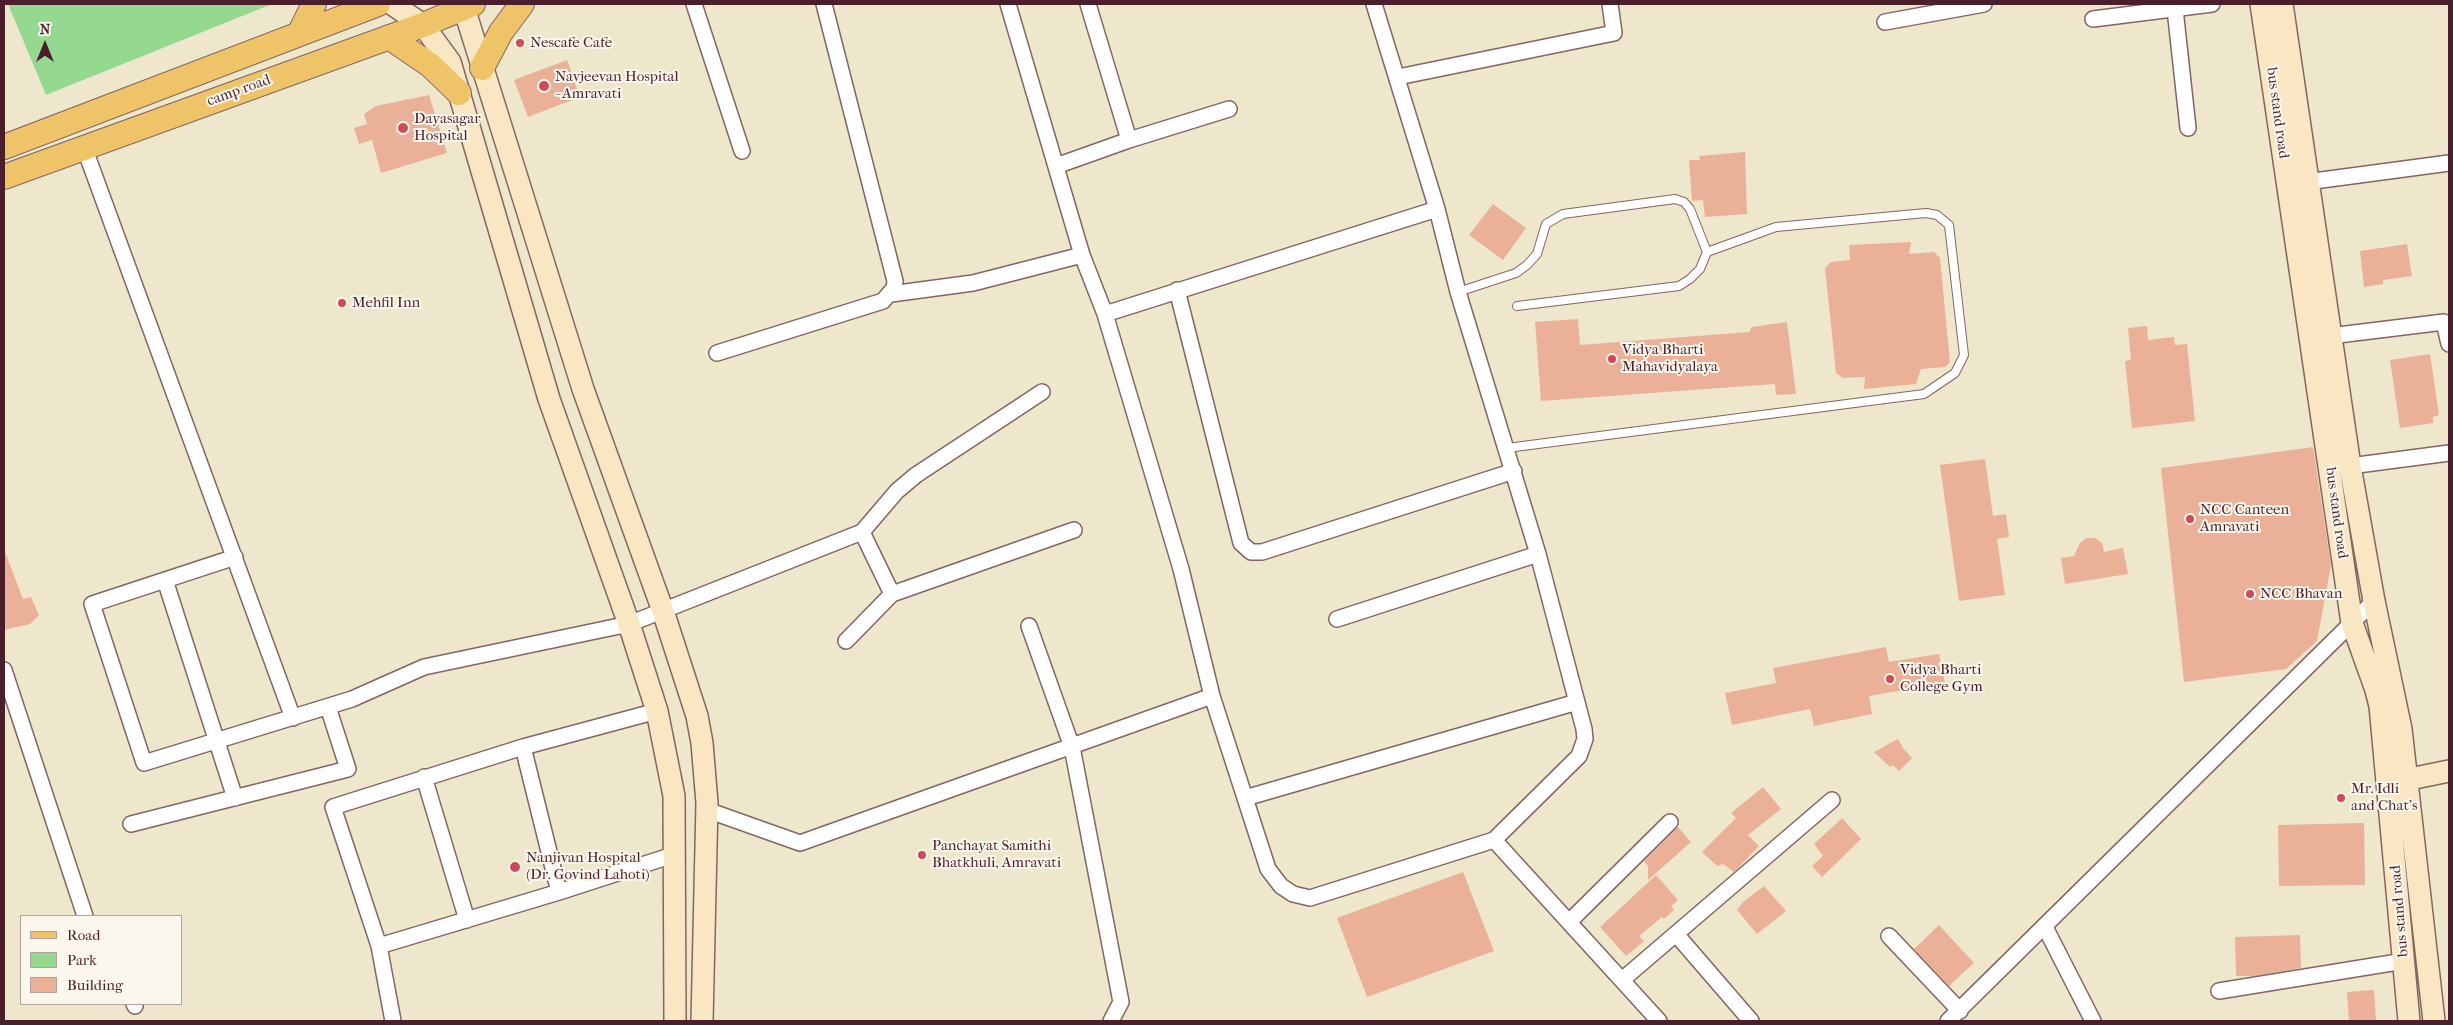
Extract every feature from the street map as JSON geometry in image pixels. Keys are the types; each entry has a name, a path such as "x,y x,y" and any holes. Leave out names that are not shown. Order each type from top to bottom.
{"main road":[{"path":"299,34 314,4"},
{"name":"camp road","path":"4,147 378,4"},
{"path":"482,68 501,32 522,4"},
{"name":"camp road","path":"4,177 389,37 465,5"},
{"path":"389,37 430,65 459,93"}],"street":[{"path":"392,4 423,24 450,62 549,399 629,624 657,711 674,796 675,1021"},
{"path":"694,4 742,151"},
{"path":"717,353 883,301 891,294 896,281 824,4"},
{"path":"1008,4 1082,255 1105,314 1181,569 1212,696 1268,869 1281,886 1293,894 1310,898 1494,840 1579,756 1585,740 1577,702 1538,554 1458,292 1437,209 1398,77 1374,4"},
{"path":"1088,4 1129,140"},
{"path":"1398,77 1614,33 1610,4"},
{"path":"1885,22 1984,4"},
{"path":"2093,20 2212,4"},
{"name":"bus stand road","path":"2261,4 2330,336 2350,466 2374,601 2401,729 2405,780 2429,966 2434,1021"},
{"name":"bus stand road","path":"2282,4 2297,184 2352,623 2380,706 2408,1021"},
{"path":"465,5 482,68 583,389 662,611 697,716 702,743 707,810 702,1021"},
{"path":"2175,9 2188,128"},
{"path":"1056,166 1129,140 1229,109"},
{"path":"84,147 293,718"},
{"path":"2297,184 2449,163"},
{"path":"1105,314 1437,209"},
{"path":"891,294 973,283 1082,255"},
{"path":"1177,290 1242,543 1251,552 1262,552 1514,471"},
{"path":"2330,336 2444,322 2449,344"},
{"path":"235,557 92,604 144,763 352,699 424,666 629,624 862,532 897,491 916,475 1042,392"},
{"path":"2350,466 2449,453"},
{"path":"846,641 892,594 1074,530"},
{"path":"862,532 892,594"},
{"path":"1336,620 1538,554"},
{"path":"165,580 218,740 235,798"},
{"path":"1889,936 1954,1016 2374,601"},
{"path":"1030,626 1072,747 1121,1002 1111,1021"},
{"path":"4,670 85,915"},
{"path":"707,810 800,843 1212,696"},
{"path":"1245,798 1577,702"},
{"path":"131,824 348,769 328,707"},
{"path":"393,1021 379,946 333,807 523,747 657,711"},
{"path":"523,747 559,892"},
{"path":"2405,780 2449,770"},
{"path":"424,777 467,920"},
{"path":"1622,980 1832,800"},
{"path":"1569,922 1670,822"},
{"path":"1494,840 1659,1021"},
{"path":"379,946 559,892 673,855"},
{"path":"2045,927 2093,1021"},
{"path":"1676,934 1751,1021"},
{"path":"2219,991 2404,961"}],"lane":[{"path":"1458,292 1516,274 1537,254 1546,224 1563,214 1675,199 1684,202 1690,208 1707,252 1700,269 1690,280 1679,286 1518,306"},
{"path":"1507,448 1924,394 1955,373 1964,355 1949,225 1937,215 1926,213 1776,227 1707,252"}],"green space":[{"path":"8,4 272,4 46,95"}],"building":[{"path":"567,60 580,97 528,117 514,80"},
{"path":"429,95 447,153 381,173 372,140 359,144 354,128 367,124 364,114 376,106"},
{"path":"1745,152 1747,214 1705,217 1703,200 1692,201 1689,160 1700,160 1699,156"},
{"path":"1493,204 1526,228 1503,260 1469,235"},
{"path":"1911,242 1909,254 1934,252 1940,258 1950,362 1945,367 1921,369 1916,384 1864,389 1865,377 1843,378 1836,373 1825,268 1831,262 1850,260 1849,245"},
{"path":"2407,244 2412,276 2383,280 2383,284 2364,287 2360,251"},
{"path":"1578,319 1580,345 1749,332 1752,327 1787,322 1796,394 1776,395 1775,384 1541,401 1535,322"},
{"path":"2147,326 2148,340 2174,337 2175,345 2187,344 2195,421 2132,428 2125,361 2131,360 2128,328"},
{"path":"2430,354 2439,415 2433,417 2433,423 2400,428 2390,360"},
{"name":"NCC Bhavan","path":"2313,447 2331,565 2317,641 2286,669 2184,682 2161,468"},
{"path":"1985,459 1993,516 2006,514 2009,537 1997,539 2005,595 1959,601 1940,465"},
{"path":"2086,538 2095,538 2102,543 2104,552 2123,548 2128,574 2065,584 2061,558 2074,556 2080,543"},
{"path":"4,553 23,599 31,597 39,615 30,624 4,630"},
{"path":"1886,647 1889,662 1939,654 1945,683 1869,696 1872,714 1814,726 1810,709 1732,725 1725,693 1776,683 1773,668"},
{"path":"1898,739 1912,758 1899,771 1893,765 1890,767 1874,752"},
{"path":"1763,787 1781,809 1748,835 1759,846 1734,872 1723,864 1717,866 1702,852 1736,818 1731,813"},
{"path":"1842,818 1861,839 1822,877 1812,866 1823,856 1814,844"},
{"path":"2364,823 2365,885 2279,886 2278,825"},
{"path":"1678,827 1691,842 1648,880 1648,866 1644,861"},
{"path":"1463,872 1494,951 1367,997 1337,918"},
{"path":"1656,875 1678,900 1671,906 1674,910 1664,919 1662,917 1639,936 1644,941 1626,956 1600,927"},
{"path":"1764,886 1786,911 1757,934 1737,910 1743,902"},
{"path":"1939,925 1974,963 1949,986 1914,949"},
{"path":"2300,935 2301,968 2255,976 2236,976 2235,937"},
{"path":"2374,990 2376,1021 2349,1021 2347,992"}],"place":[{"name":"Nescafe Cafe","path":"520,43"},
{"name":"Navjeevan Hospital - Amravati","path":"544,86"},
{"name":"Dayasagar Hospital","path":"403,128"},
{"name":"Mehfil Inn","path":"342,303"},
{"name":"Vidya Bharti Mahavidyalaya","path":"1612,359"},
{"name":"NCC Canteen Amravati","path":"2190,519"},
{"name":"NCC Bhavan","path":"2250,594"},
{"name":"Vidya Bharti College Gym","path":"1890,679"},
{"name":"Mr. Idli and Chat's","path":"2341,798"},
{"name":"Panchayat Samithi Bhatkhuli, Amravati","path":"922,855"},
{"name":"Nanjivan Hospital (Dr. Govind Lahoti)","path":"515,867"}]}
